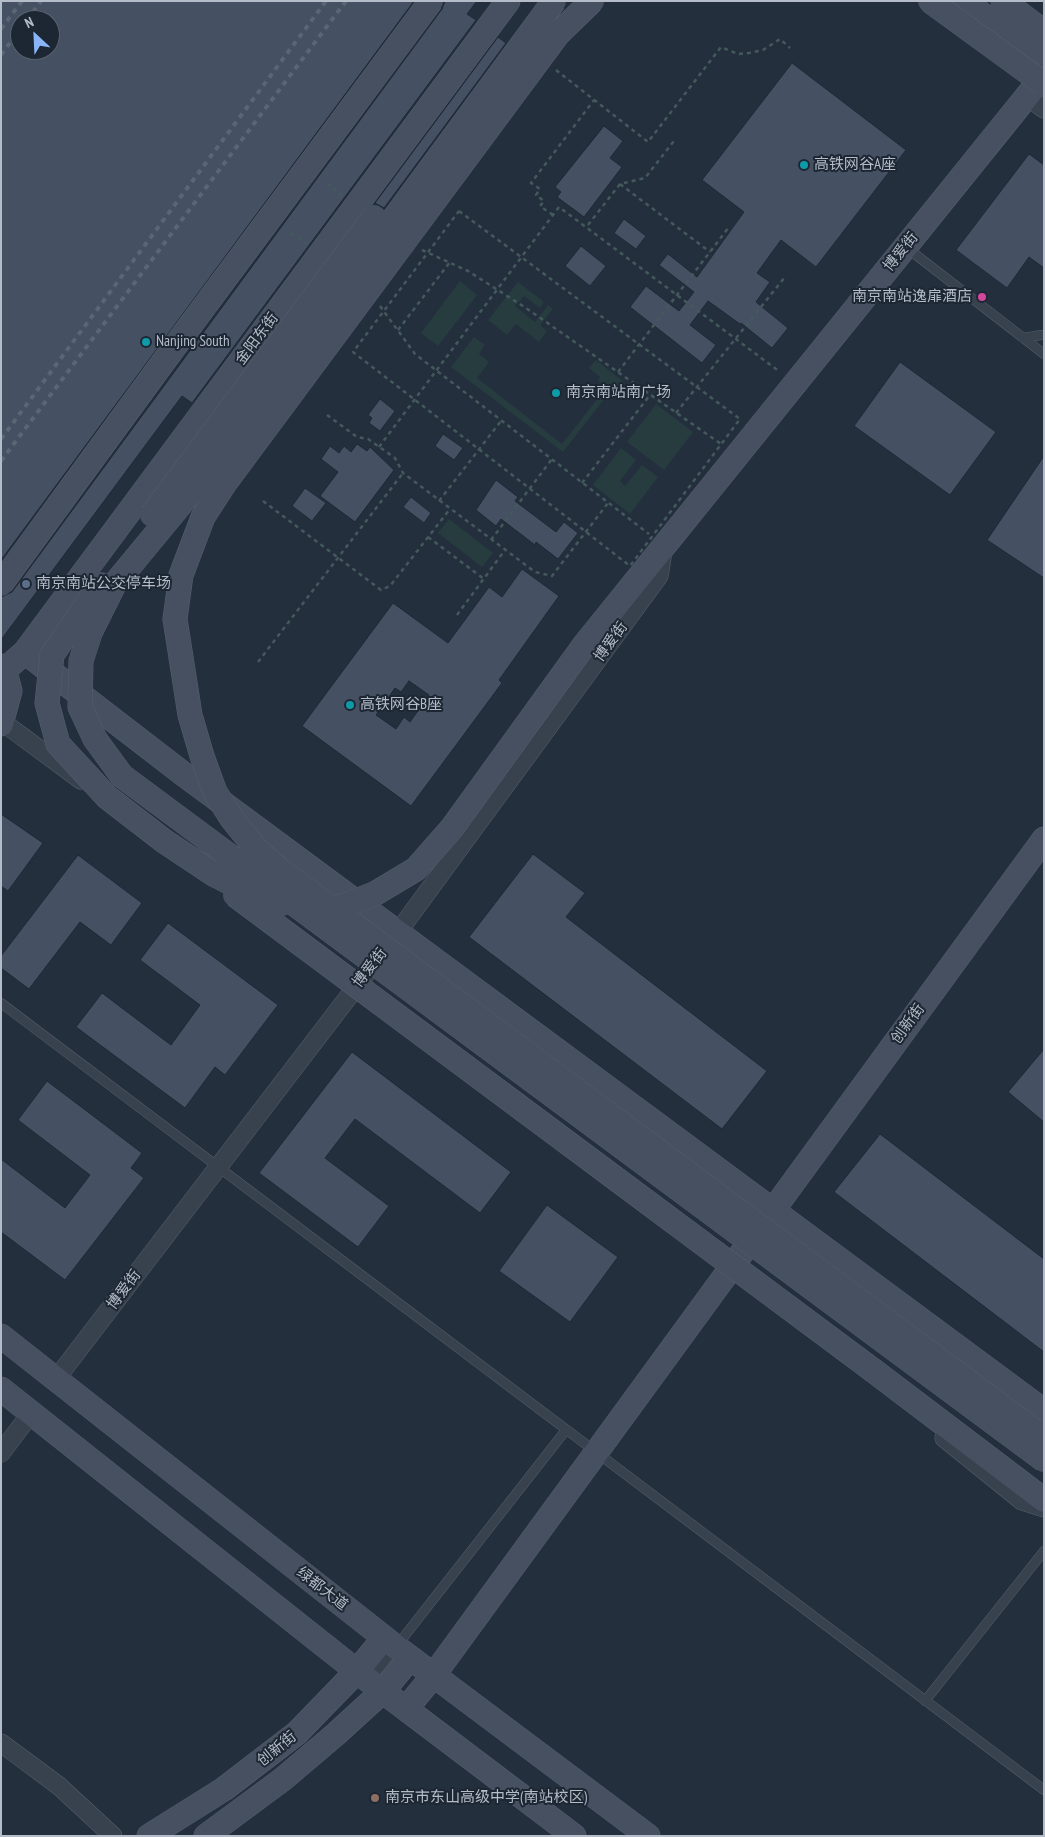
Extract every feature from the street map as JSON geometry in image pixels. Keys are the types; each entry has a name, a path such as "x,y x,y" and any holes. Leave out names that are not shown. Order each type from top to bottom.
{"main road":[{"path":"1,584 431,1"},
{"name":"金阳东街","path":"2,669 25,652 508,1"},
{"path":"535,1 84,607 52,655 47,703 58,744 107,797 164,841 1044,1500"},
{"path":"554,1 208,470 114,585 90,633 80,661 80,707 95,739 122,776 1044,1460"},
{"path":"592,1 558,34 225,483 202,517 181,575 175,619 182,676 202,756 215,792 232,819 257,850 280,870 1044,1438"},
{"path":"930,1 1038,96"},
{"path":"964,1 1044,60"},
{"path":"1003,1 1044,32"},
{"name":"博爱街","path":"164,841 215,875 248,892 281,904 341,907 376,893 416,868 452,828 658,541 905,247 1038,96 1044,75"},
{"path":"25,652 182,773 1044,1411"},
{"path":"2,669 10,690 2,722"},
{"name":"创新街","path":"406,1709 433,1676 1044,839"},
{"name":"绿都大道","path":"1,1336 396,1648 648,1836"},
{"path":"1,1389 370,1681 574,1836"},
{"name":"创新街","path":"206,1836 284,1779 370,1681 396,1648"},
{"name":"创新街","path":"149,1836 200,1805 370,1681 396,1648"}],"street":[{"name":"博爱街","path":"56,1379 398,932 659,576 658,541"},
{"path":"2,722 941,1435 1022,1501 1044,1508"},
{"path":"1,1453 32,1413"},
{"path":"1,1744 59,1786 113,1836"}],"lane":[{"path":"905,247 1044,354"},
{"path":"1023,338 1041,335"},
{"path":"1,1003 1044,1790"},
{"path":"396,1648 566,1430"},
{"path":"925,1701 1044,1551"}],"path":[{"path":"541,58 648,142 721,47 738,54 748,54 763,50 780,39 790,48"},
{"path":"553,215 540,206 544,201 536,195 540,189 531,183 595,100"},
{"path":"588,225 620,184 645,178 674,141"},
{"path":"327,183 356,205"},
{"path":"620,184 710,252"},
{"path":"379,446 559,207 782,374"},
{"path":"459,211 740,419 721,444 658,541 630,566 353,352 428,252 459,211"},
{"path":"618,372 729,226"},
{"path":"291,233 320,254"},
{"path":"420,249 468,270 498,289 721,444"},
{"path":"398,330 450,262"},
{"path":"676,413 786,277"},
{"path":"369,291 415,354 658,541"},
{"path":"582,483 651,395"},
{"path":"327,415 357,437 368,439 395,458 403,474 535,572 552,576 608,503"},
{"path":"439,501 502,420"},
{"path":"491,540 552,460"},
{"path":"258,662 403,474"},
{"path":"263,501 381,590 390,586 450,508"},
{"path":"428,537 484,579"},
{"path":"457,615 505,550"}],"green space":[{"path":"460,281 477,295 438,346 421,333"},
{"path":"518,282 544,302 540,308 524,296 515,306 535,322 548,305 553,309 540,325 547,331 539,342 516,324 507,335 488,320"},
{"path":"474,337 485,345 479,354 489,362 477,378 562,444 606,388 598,381 600,377 589,368 596,360 624,382 620,388 615,385 563,452 451,367"},
{"path":"656,404 693,432 664,470 627,442"},
{"path":"621,448 636,460 620,481 625,486 642,465 658,477 630,514 593,485"},
{"path":"449,519 493,553 482,567 438,533"}],"building":[{"name":"Nanjing South","path":"1,1 414,1 1,560"},
{"path":"445,1 477,1 467,14 476,20 192,403 182,396 1,640 1,597 12,592 442,9"},
{"path":"498,37 506,43 384,208 375,203"},
{"name":"高铁网谷A座","path":"792,63 906,150 816,267 781,240 757,273 770,282 756,302 788,328 772,348 741,323 708,301 690,325 716,345 702,363 630,307 646,286 679,311 694,292 659,265 668,254 697,277 744,212 702,180"},
{"path":"604,126 623,141 610,158 622,167 584,217 557,197 561,192 555,187"},
{"path":"1029,154 1044,165 1044,268 1029,257 1007,288 956,250"},
{"path":"624,219 646,236 636,249 614,233"},
{"path":"581,246 606,266 590,286 565,266"},
{"path":"900,362 996,432 950,495 854,426"},
{"path":"380,399 395,411 380,431 369,423 372,418 368,415"},
{"path":"443,434 463,448 454,460 435,446"},
{"path":"357,444 367,451 370,447 394,470 355,522 320,496 338,472 321,459 330,446 339,453 344,446 351,452"},
{"path":"1044,456 1044,578 987,540"},
{"path":"496,480 518,497 515,501 556,532 564,522 578,533 558,559 536,542 535,545 501,519 496,526 476,510"},
{"path":"305,488 326,503 312,521 292,506"},
{"path":"411,497 431,513 424,523 403,507"},
{"name":"高铁网谷B座","path":"522,569 559,596 499,680 502,683 411,806 302,726 393,603 448,643 489,587 502,597","holes":["409,681 429,695 410,722 404,717 396,729 376,715 395,688 401,692"]},
{"path":"1,814 43,843 8,891 1,886"},
{"path":"533,854 585,893 566,917 767,1071 722,1129 469,937"},
{"path":"78,855 142,903 111,945 80,922 29,989 1,968 1,956"},
{"path":"168,923 278,1005 225,1075 215,1067 185,1108 76,1027 102,993 171,1045 200,1005 140,960"},
{"path":"1044,1049 1044,1122 1008,1092"},
{"path":"352,1052 511,1172 480,1213 355,1119 325,1158 389,1206 358,1247 259,1173"},
{"path":"47,1081 142,1153 131,1168 144,1178 65,1280 1,1232 1,1159 65,1208 90,1175 18,1120"},
{"path":"880,1134 1044,1259 1044,1352 834,1192"},
{"path":"547,1205 618,1257 570,1322 499,1271"}],"railway":[{"path":"1,29 22,1"},
{"path":"34,10 41,1"},
{"path":"1,439 326,1"},
{"path":"1,461 346,1"},
{"path":"1,55 10,43"}],"place":[{"name":"高铁网谷A座","path":"804,165"},
{"name":"南京南站逸扉酒店","path":"982,297"},
{"name":"Nanjing South","path":"146,342"},
{"name":"南京南站南广场","path":"556,393"},
{"name":"南京南站公交停车场","path":"26,584"},
{"name":"高铁网谷B座","path":"350,705"},
{"name":"南京市东山高级中学(南站校区)","path":"375,1798"}]}
